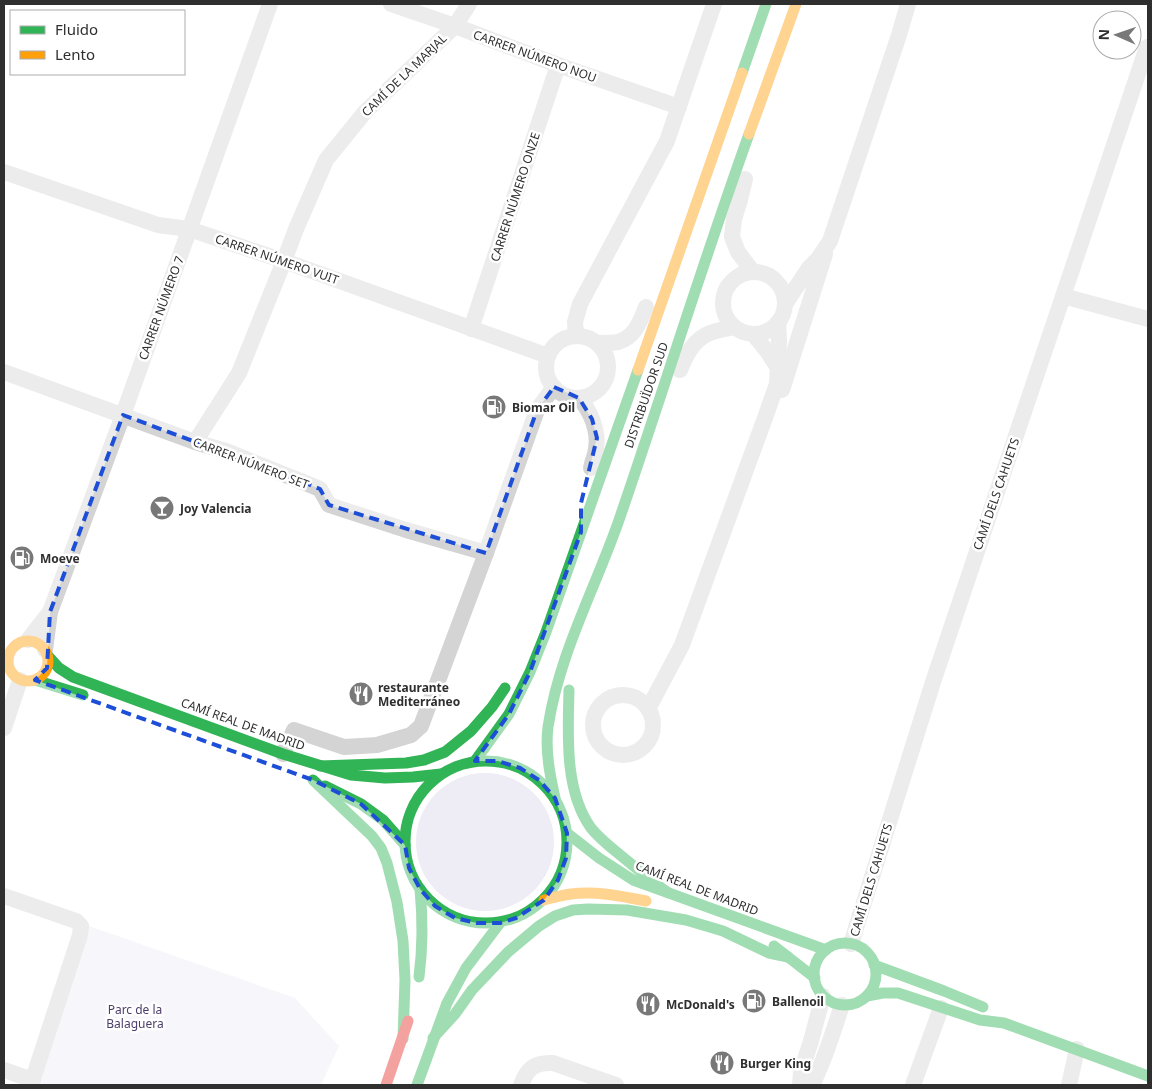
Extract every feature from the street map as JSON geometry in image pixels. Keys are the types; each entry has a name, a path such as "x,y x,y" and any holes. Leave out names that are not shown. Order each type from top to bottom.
{"main road":[{"name":"DISTRIBUÏDOR SUD","path":"475,761 509,714 530,672 546,632 766,4"},
{"name":"DISTRIBUÏDOR SUD","path":"555,798 548,766 548,729 557,684 572,639 618,522 722,213 796,4"},
{"path":"320,766 406,763 424,760 445,752 471,731 492,707 546,632"},
{"path":"572,639 569,674 568,734 573,786 580,809 590,826 603,841 667,892"},
{"path":"17,675 40,677 47,668 46,653 34,641 15,643 8,654 8,666 17,675 90,698"},
{"name":"CAMÍ REAL DE MADRID","path":"46,653 59,668 73,677 320,766 351,775 372,778 441,774"},
{"path":"475,761 498,761 520,768 540,780 555,798 563,815 567,833 564,865 558,880 544,900 516,918 500,923 477,923 455,918 435,906 420,889 409,868 405,845 409,818 421,793 441,774 457,766 475,761"},
{"path":"403,1039 404,950 398,902 390,872 380,847 368,831 308,778 361,804 383,820 405,845"},
{"name":"CAMÍ REAL DE MADRID","path":"567,833 615,870 633,880 826,950"},
{"path":"386,1085 403,1039 417,988 422,956 423,922 420,889"},
{"name":"CAMÍ REAL DE MADRID","path":"544,900 569,894 587,893 630,898 664,905 734,927 772,944 814,978"},
{"path":"434,1038 455,1014 472,990 508,952 539,926 555,916 573,910 627,910 686,920 723,931 769,953 788,957"},
{"path":"417,1085 447,1003 466,968 500,923"},
{"path":"838,944 851,944 859,947 871,958 876,972 876,980 867,996 852,1004 842,1005 831,1002 824,996 814,978 816,965 826,950 838,944"},
{"path":"874,965 984,1008 1004,1023"},
{"path":"867,996 898,993 980,1020 1004,1023 1148,1076"}],"street":[{"name":"CARRER NÚMERO 7","path":"46,653 50,612 123,415 270,4"},
{"name":"CARRER NÚMERO NOU","path":"391,4 679,107"},
{"name":"CAMÍ DE LA MARJAL","path":"195,442 239,373 296,229 326,160 365,112 455,26 469,4"},
{"path":"576,336 575,322 580,304 667,141 714,4"},
{"path":"766,415 780,397 908,4"},
{"name":"CAMÍ DELS CAHUETS","path":"851,944 933,682 1147,47"},
{"name":"CARRER NÚMERO ONZE","path":"472,329 558,65"},
{"path":"753,272 738,252 732,237 734,219 740,200 759,106"},
{"path":"597,343 618,342 629,337 639,326 702,154 725,119"},
{"name":"CARRER NÚMERO VUIT","path":"4,172 158,225 189,229 284,260 548,356"},
{"path":"785,304 830,241"},
{"path":"775,280 809,268"},
{"path":"761,272 775,280 783,291 785,304 783,314 772,329 754,334 739,331 733,327 727,320 722,302 724,292 735,277 744,273 761,272"},
{"path":"1063,296 1148,319"},
{"path":"648,709 682,645 777,384 780,341 778,322"},
{"path":"618,522 631,502 684,359 701,338 711,332 733,327"},
{"path":"754,334 778,368"},
{"path":"576,336 584,336 597,343 604,351 608,361 608,372 605,382 589,396 579,398 561,394 549,380 547,372 546,364 552,348 559,341 567,337 576,336"},
{"name":"CARRER NÚMERO SET","path":"4,372 195,442 226,451 308,484 320,489 329,505 486,553"},
{"path":"284,754 294,730 344,747 377,745 411,735 421,726 537,410 554,387"},
{"path":"579,398 592,419 596,438 596,449 581,503 581,532"},
{"name":"CARRER NÚMERO 7","path":"15,643 50,612"},
{"path":"4,728 17,675"},
{"path":"4,896 76,921 80,926 80,935 32,1082 4,1070"},
{"path":"800,1085 801,1072 824,996"},
{"path":"812,1085 828,1047 842,1005"},
{"path":"913,1085 941,1008"},
{"path":"1069,1085 1077,1050"},
{"path":"521,1085 525,1075 531,1068 538,1064 553,1063 616,1085"}],"highlighted area":[{"path":"554,387 579,398 592,419 597,438 581,503 581,532 530,672 509,714 475,761 498,761 520,768 539,780 555,798 567,833 566,858 558,880 544,900 516,918 500,923 477,923 455,918 435,906 420,889 409,868 405,845 361,804 313,780 35,680 47,668 50,612 123,415 320,489 329,505 486,553 537,410"}],"green space":[{"path":"485,773 511,778 534,793 549,816 554,842 549,868 534,891 511,906 485,911 459,906 436,891 421,868 416,842 421,816 436,793 459,778"},
{"name":"Parc de la Balaguera","path":"89,926 295,998 339,1046 321,1085 37,1085"}],"traffic: fast":[{"path":"742,73 766,4"},
{"path":"555,798 548,763 547,736 553,700 560,674 610,546 715,230 749,134"},
{"path":"475,761 509,714 530,672 546,632 638,370"},
{"path":"48,656 59,668 73,677 283,754 351,775 385,778 441,774"},
{"path":"35,680 83,695"},
{"path":"320,766 406,763 424,760 445,752 471,731 492,707 505,688"},
{"path":"569,690 568,743 572,779 582,813 591,828 601,839 667,892"},
{"path":"494,761 517,767 537,779 549,791 564,818 567,842 564,866 561,873 549,893 537,905 510,920 478,923 455,917 435,905 423,893 408,866 405,834 411,811 423,791 435,779 462,764 494,761"},
{"path":"313,780 372,836 381,848 387,863 397,902 403,941 405,980 403,1039"},
{"path":"325,786 361,804 383,820 405,845"},
{"path":"567,833 599,858 633,880 826,950"},
{"path":"419,977 422,933 420,889"},
{"path":"433,1038 455,1014 472,990 508,952 539,926 555,916 573,910 627,910 686,920 723,931 769,953 788,957"},
{"path":"417,1085 447,1003 466,968 500,923"},
{"path":"845,943 857,946 867,952 873,962 876,974 873,986 867,996 857,1002 845,1005 833,1002 823,996 817,986 814,974 817,962 823,952 833,946 845,943"},
{"path":"774,946 815,978"},
{"path":"874,965 983,1007"},
{"path":"867,996 898,993 980,1020 1004,1023 1148,1076"}],"traffic: slow":[{"path":"749,134 796,4"},
{"path":"638,370 742,73"},
{"path":"32,641 39,644 45,650 48,661 47,669 39,678 32,681 24,681 17,678 9,669 8,657 11,650 20,642 32,641"},
{"path":"544,900 568,894 590,893 646,901"}],"traffic: jam":[{"path":"386,1085 408,1021"}],"place":[{"name":"Biomar Oil","path":"494,407"},
{"name":"Joy Valencia","path":"162,508"},
{"name":"Moeve","path":"22,558"},
{"name":"restaurante Mediterráneo","path":"361,694"},
{"name":"Ballenoil","path":"754,1001"},
{"name":"McDonald's","path":"648,1004"},
{"name":"Burger King","path":"722,1063"}]}
